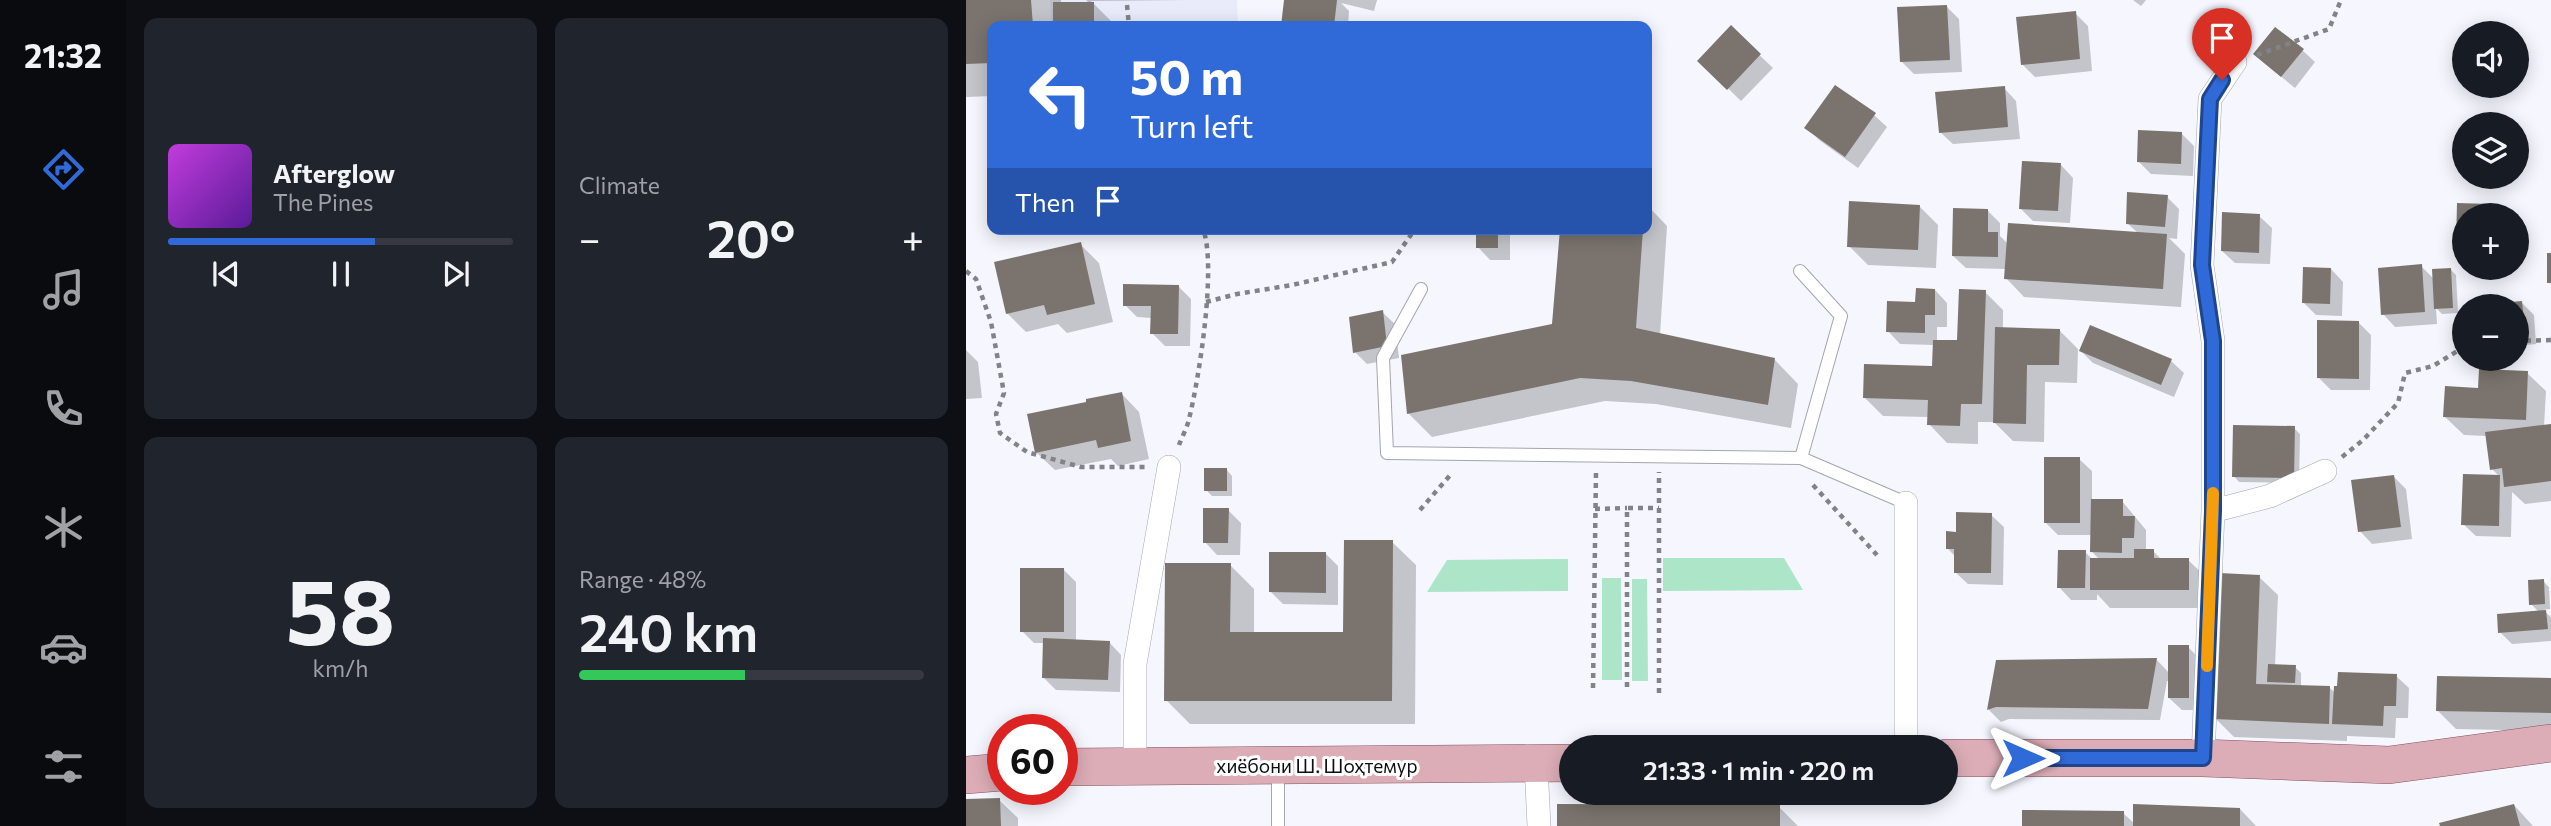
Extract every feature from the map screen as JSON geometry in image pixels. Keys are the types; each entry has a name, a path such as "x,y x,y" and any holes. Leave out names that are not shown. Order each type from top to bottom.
{"main road":[{"path":"1958,758 2203,758 2389,765 2551,743"},
{"name":"хиёбони Ш. Шоҳтемур","path":"1078,767 1554,763"},
{"path":"966,775 987,773"}],"street":[{"path":"2203,758 2213,511 2213,341 2202,265 2210,99 2235,62"},
{"path":"1135,765 1135,664 1170,467"},
{"path":"2213,511 2270,496 2325,471"},
{"path":"1906,503 1906,735"},
{"path":"1539,826 1554,763"}],"lane":[{"path":"1801,271 1842,316 1801,458"},
{"path":"1421,289 1383,358 1387,453 1801,458 1906,503"},
{"path":"1278,766 1278,826"}],"path":[{"path":"2235,62 2329,29 2341,0"},
{"path":"1127,5 1129,21"},
{"path":"966,271 976,279 990,322 1004,393 996,414 1000,433 1027,452 1081,467 1170,467 1188,421 1206,302 1206,235"},
{"path":"1206,302 1237,293 1292,285 1392,262 1411,235"},
{"path":"2529,341 2551,340"},
{"path":"2325,471 2363,440 2398,403 2405,373 2434,366 2452,354"},
{"path":"1593,688 1595,471 1606,471"},
{"path":"1649,471 1672,471"},
{"path":"1659,471 1659,693"},
{"path":"1808,480 1877,555"},
{"path":"1627,508 1627,687"},
{"path":"1595,509 1659,508"}],"shaded area":[{"path":"1050,0 1237,0 1238,21 1051,21"}],"green space":[{"path":"1663,558 1784,558 1803,590 1663,591"},
{"path":"1568,559 1568,591 1427,592 1447,560"},
{"path":"1602,578 1621,578 1622,680 1602,680"},
{"path":"1632,579 1647,579 1648,681 1632,681"}],"building":[{"path":"966,0 1031,0 1033,21 987,21 987,63 966,64"},
{"path":"1284,0 1337,0 1335,21 1282,21"},
{"path":"1053,2 1094,2 1094,21 1053,21"},
{"path":"1947,5 1950,60 1900,62 1897,7"},
{"path":"2076,11 2080,59 2021,65 2016,17"},
{"path":"1731,25 1761,54 1727,90 1697,61"},
{"path":"2275,27 2304,49 2281,77 2253,54"},
{"path":"1835,85 1876,113 1845,157 1804,128"},
{"path":"2005,86 2008,127 1939,133 1935,92"},
{"path":"2138,130 2182,132 2181,164 2137,162"},
{"path":"2022,161 2061,163 2058,211 2019,209"},
{"path":"2127,192 2168,195 2165,227 2126,224"},
{"path":"1849,201 1920,205 1918,250 1847,247"},
{"path":"1953,208 1988,209 1988,232 1998,232 1998,257 1952,256"},
{"path":"2222,212 2260,214 2259,253 2221,251"},
{"path":"2008,223 2167,234 2163,289 2004,279"},
{"path":"1476,235 1498,235 1498,248 1476,248"},
{"path":"1559,235 1643,235 1636,328 1775,358 1768,405 1631,381 1580,378 1407,414 1401,355 1552,324"},
{"path":"1081,242 1095,304 1047,315 1044,305 1006,314 994,262"},
{"path":"2547,253 2551,253 2551,283 2547,283"},
{"path":"2422,264 2425,312 2381,315 2378,268"},
{"path":"2303,267 2331,268 2330,304 2302,303"},
{"path":"2451,268 2452,308 2434,309 2432,269"},
{"path":"1123,284 1179,285 1178,334 1150,334 1151,306 1123,306"},
{"path":"1916,288 1935,289 1935,315 1925,315 1925,333 1886,332 1887,301 1915,302"},
{"path":"1959,289 1986,290 1982,404 1961,404 1960,426 1927,425 1928,400 1863,398 1864,364 1932,366 1933,340 1957,340"},
{"path":"1383,310 1387,346 1353,353 1349,317"},
{"path":"2317,320 2359,321 2359,379 2317,378"},
{"path":"2090,325 2172,359 2161,385 2079,351"},
{"path":"1995,327 2060,329 2059,365 2027,365 2026,424 1993,423"},
{"path":"2479,371 2528,371 2526,420 2443,417 2445,386 2478,388"},
{"path":"1122,392 1131,441 1098,448 1096,440 1035,453 1027,414"},
{"path":"2551,424 2551,481 2504,487 2502,468 2490,470 2485,432"},
{"path":"2233,425 2295,426 2294,478 2232,477"},
{"path":"2044,457 2080,457 2080,523 2044,523"},
{"path":"1204,468 1227,468 1227,491 1204,491"},
{"path":"2463,474 2500,475 2499,526 2461,525"},
{"path":"2394,475 2401,527 2358,532 2351,480"},
{"path":"2091,499 2123,499 2123,516 2135,516 2134,538 2122,538 2122,553 2090,552"},
{"path":"1203,508 1229,508 1228,543 1203,543"},
{"path":"1956,512 1992,513 1991,573 1954,573 1954,549 1946,549 1946,531 1956,532"},
{"path":"1344,540 1393,540 1392,701 1164,701 1165,563 1231,563 1230,632 1343,632"},
{"path":"2134,549 2154,549 2154,558 2189,558 2189,590 2090,590 2090,558 2134,558"},
{"path":"2058,550 2086,550 2085,588 2057,588"},
{"path":"1269,552 1326,552 1326,593 1269,592"},
{"path":"1020,568 1064,568 1064,632 1020,632"},
{"path":"2219,573 2260,575 2256,684 2330,686 2329,724 2214,719"},
{"path":"2544,579 2545,604 2529,605 2528,580"},
{"path":"2546,610 2548,629 2498,633 2497,614"},
{"path":"1043,638 1110,641 1108,680 1042,678"},
{"path":"2168,645 2189,645 2189,698 2168,698"},
{"path":"2157,658 2148,709 1996,707 1987,710 1996,660"},
{"path":"2268,664 2296,665 2295,683 2267,682"},
{"path":"2338,672 2397,674 2396,706 2384,706 2383,726 2332,724 2334,686 2337,686"},
{"path":"2437,676 2551,678 2551,713 2436,711"},
{"path":"987,798 987,805 1000,805 1001,826 966,826 966,799"},
{"path":"1557,804 1780,805 1780,826 1557,826"},
{"path":"2133,804 2240,808 2240,826 2133,826"},
{"path":"2514,804 2520,826 2440,826 2439,823"},
{"path":"2022,810 2124,811 2124,826 2022,826"}],"slow traffic":[{"path":"2207,666 2213,493"}],"route":[{"path":"2023,758 2203,758 2213,511 2213,341 2202,265 2210,99 2222,80"}]}
